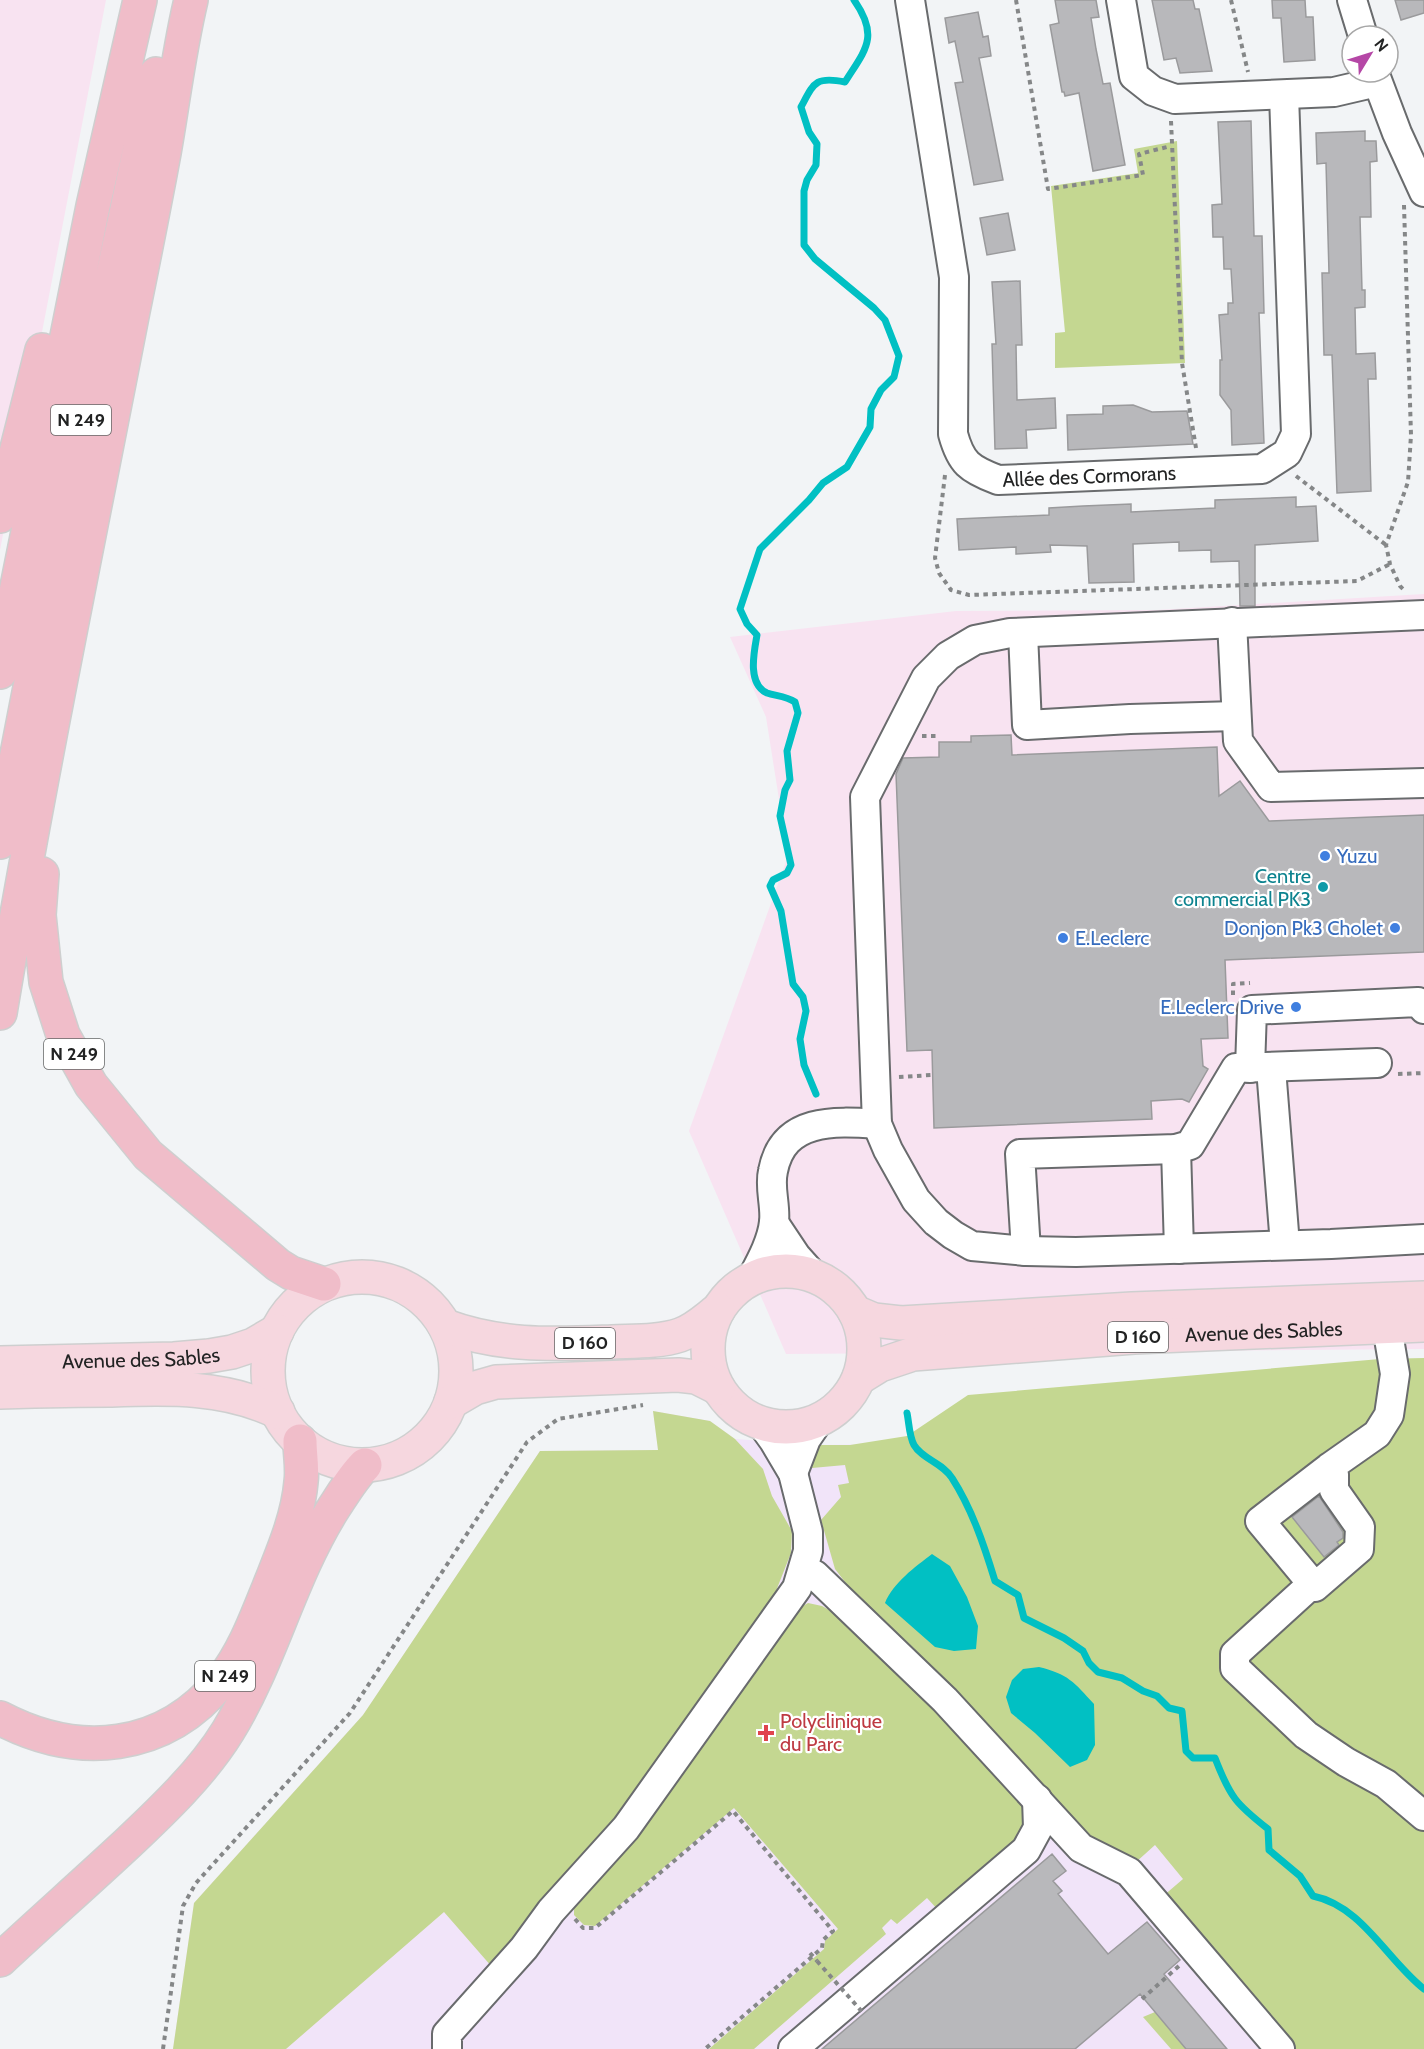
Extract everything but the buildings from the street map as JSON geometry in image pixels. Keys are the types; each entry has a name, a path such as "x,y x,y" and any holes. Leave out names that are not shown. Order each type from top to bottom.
{"highway":[{"name":"N 249","path":"0,672 93,206 140,0"},
{"name":"N 249","path":"0,842 82,419 132,178 173,0"},
{"name":"N 249","path":"0,1013 52,716 133,315 191,0"},
{"name":"N 249","path":"0,516 72,234 93,206"},
{"name":"N 249","path":"52,716 59,748 45,843 39,915 46,982 63,1035 91,1085 148,1155 278,1265 291,1273 324,1284"},
{"name":"N 249","path":"0,1718 21,1729 47,1738 97,1744 142,1736 163,1727 181,1717 209,1695 229,1671 245,1644 280,1560 302,1480 300,1441"},
{"name":"N 249","path":"0,1960 165,1807 191,1779 227,1733 264,1661 299,1572 318,1534 354,1476 365,1465"}],"main road":[{"path":"782,1270 813,1275 830,1284 844,1296 855,1312 864,1345 859,1378 849,1395 836,1409 819,1420 790,1427 760,1423 736,1409 718,1388 710,1369 707,1349 710,1329 718,1310 727,1297 752,1278 767,1272 782,1270"},
{"path":"351,1276 379,1278 406,1287 429,1304 445,1326 455,1359 456,1376 451,1402 441,1422 426,1440 408,1453 387,1461 365,1465 341,1462 319,1454 300,1441 278,1412 270,1386 269,1357 277,1331 289,1311 305,1295 324,1284 351,1276"},
{"name":"Avenue des Sables","path":"855,1312 874,1320 901,1323 1132,1309 1424,1298"},
{"name":"D 160","path":"445,1326 477,1336 537,1345 644,1341 679,1336 692,1330 718,1310"},
{"name":"Avenue des Sables","path":"859,1378 880,1365 913,1354 1134,1337 1424,1325"},
{"name":"Avenue des Sables","path":"0,1363 174,1359 209,1356 253,1345 277,1331"},
{"name":"D 160","path":"451,1402 475,1388 496,1382 678,1375 696,1377 718,1388"},
{"name":"Avenue des Sables","path":"0,1392 174,1388 239,1396 278,1412"}],"street":[{"path":"909,0 954,278 953,434 958,454"},
{"path":"1121,0 1134,76 1153,91 1172,98 1334,92 1356,84"},
{"path":"1352,0 1359,24"},
{"path":"1379,84 1424,192"},
{"path":"1276,461 1287,453 1296,434 1284,95"},
{"name":"Allée des Cormorans","path":"958,454 976,472 998,480 1262,469 1276,461"},
{"path":"1416,605 1232,622 1017,633 975,640 948,656 926,678 865,797 877,1124 912,1193 936,1222 972,1246 1026,1251 1179,1249 1424,1239"},
{"path":"1232,622 1238,741 1271,787 1424,783"},
{"path":"1017,633 1028,725 1130,718 1236,716"},
{"path":"1285,1245 1272,1081 1261,1067 1252,1010 1418,1002 1424,1009"},
{"path":"1026,1251 1020,1154 1176,1149 1190,1144 1236,1068 1377,1063"},
{"path":"752,1278 763,1256 774,1222 772,1173 782,1147 806,1127 839,1122 877,1124"},
{"path":"1176,1149 1179,1249"},
{"path":"774,1222 796,1256 813,1275"},
{"path":"1330,1467 1334,1474 1334,1490 1360,1527 1359,1549 1315,1587 1260,1521 1330,1467 1377,1434 1389,1415 1395,1374 1387,1327"},
{"path":"793,1473 806,1439 819,1420"},
{"path":"447,2049 447,2034 626,1828 797,1588 808,1551 808,1532 793,1473 760,1423"},
{"path":"804,1570 815,1575 945,1700 1081,1848 1129,1872 1280,2049"},
{"path":"1312,1584 1235,1654 1235,1668 1306,1734 1346,1762 1386,1784 1424,1816"},
{"path":"793,2049 1026,1850 1038,1828 1037,1799"}],"path":[{"path":"1016,0 1048,189 1143,175 1139,153 1171,146"},
{"path":"1232,0 1252,96"},
{"path":"1172,98 1171,146 1182,363 1199,472"},
{"path":"1416,605 1400,586 1390,564 1386,545 1408,482 1410,447 1404,204 1424,192"},
{"path":"958,454 945,475 935,558 939,573 951,590 969,595 1357,581 1390,564"},
{"path":"1276,461 1386,545"},
{"path":"163,2049 183,1906 196,1883 350,1713 527,1442 558,1419 650,1404 658,1393 656,1375"},
{"path":"565,1896 572,1907 573,1917 583,1928 595,1928 733,1811 833,1931 823,1941 822,1948 812,1954 705,2049"},
{"path":"1142,1999 1196,1951"},
{"path":"812,1954 864,2014"}],"shaded area":[{"path":"0,0 106,0 0,550"},
{"name":"Centre commercial PK3","path":"1424,594 1424,1349 786,1354 689,1131 788,856 766,717 730,637 956,611 1157,610"},
{"name":"Polyclinique du Parc","path":"653,1411 710,1421 735,1439 820,1445 892,1444 1424,1995 1424,2049 173,2049 194,1903 363,1715 540,1451 658,1450"}],"green space":[{"path":"1177,141 1185,363 1055,368 1055,333 1065,332 1051,186 1138,173 1134,149"},
{"path":"1424,1358 1424,2049 1293,2049 1162,1897 1183,1879 1155,1845 1135,1863 1085,1835 868,1612 835,1569 821,1520 841,1497 838,1485 849,1483 845,1465 812,1468 814,1454 820,1445 850,1445 907,1436 968,1395 1380,1359"},
{"path":"653,1411 710,1421 735,1439 763,1469 772,1496 792,1531 791,1553 776,1591 619,1812 492,1967 444,1912 286,2049 173,2049 194,1903 363,1715 540,1451 658,1450"},
{"path":"808,1603 822,1606 838,1615 925,1691 1027,1810 1024,1835 939,1911 927,1898 897,1924 891,1919 882,1928 886,1934 754,2049 709,2049 824,1949 825,1941 838,1929 734,1808 595,1926 584,1925 574,1915 574,1904 796,1610"},
{"path":"1155,2012 1186,2049 1171,2049 1143,2017"}],"water":[{"path":"932,1554 950,1566 967,1597 978,1626 976,1649 954,1651 935,1647 885,1603 899,1582"},
{"path":"1039,1667 1070,1680 1094,1704 1095,1745 1087,1760 1070,1767 1011,1713 1006,1697 1012,1680 1023,1669"}],"waterway":[{"path":"816,1094 804,1065 800,1039 806,1011 803,997 793,984 781,911 770,886 773,880 787,873 791,865 780,816 785,790 790,780 787,751 798,713 795,702 767,693 757,683 753,667 757,635 747,624 740,609 760,549 823,483 847,467 870,427 871,409 881,390 894,377 899,356 885,320 874,308 815,259 804,245 804,191 807,180 816,165 817,144 809,132 801,107 817,83 827,80 845,82 863,52 868,34 862,13 854,0"},
{"path":"907,1413 914,1445 952,1478 982,1541 995,1581 1018,1595 1024,1618 1064,1638 1083,1651 1089,1663 1098,1672 1122,1678 1143,1691 1157,1696 1169,1708 1182,1711 1186,1751 1193,1758 1215,1758 1235,1799 1268,1829 1269,1850 1300,1876 1313,1896 1330,1902 1360,1922 1424,1989"}],"place":[{"name":"Yuzu","path":"1325,856"},
{"name":"Centre commercial PK3","path":"1323,887"},
{"name":"Donjon Pk3 Cholet","path":"1395,928"},
{"name":"E.Leclerc","path":"1063,938"},
{"name":"E.Leclerc Drive","path":"1296,1007"},
{"name":"Polyclinique du Parc","path":"766,1733"}]}
